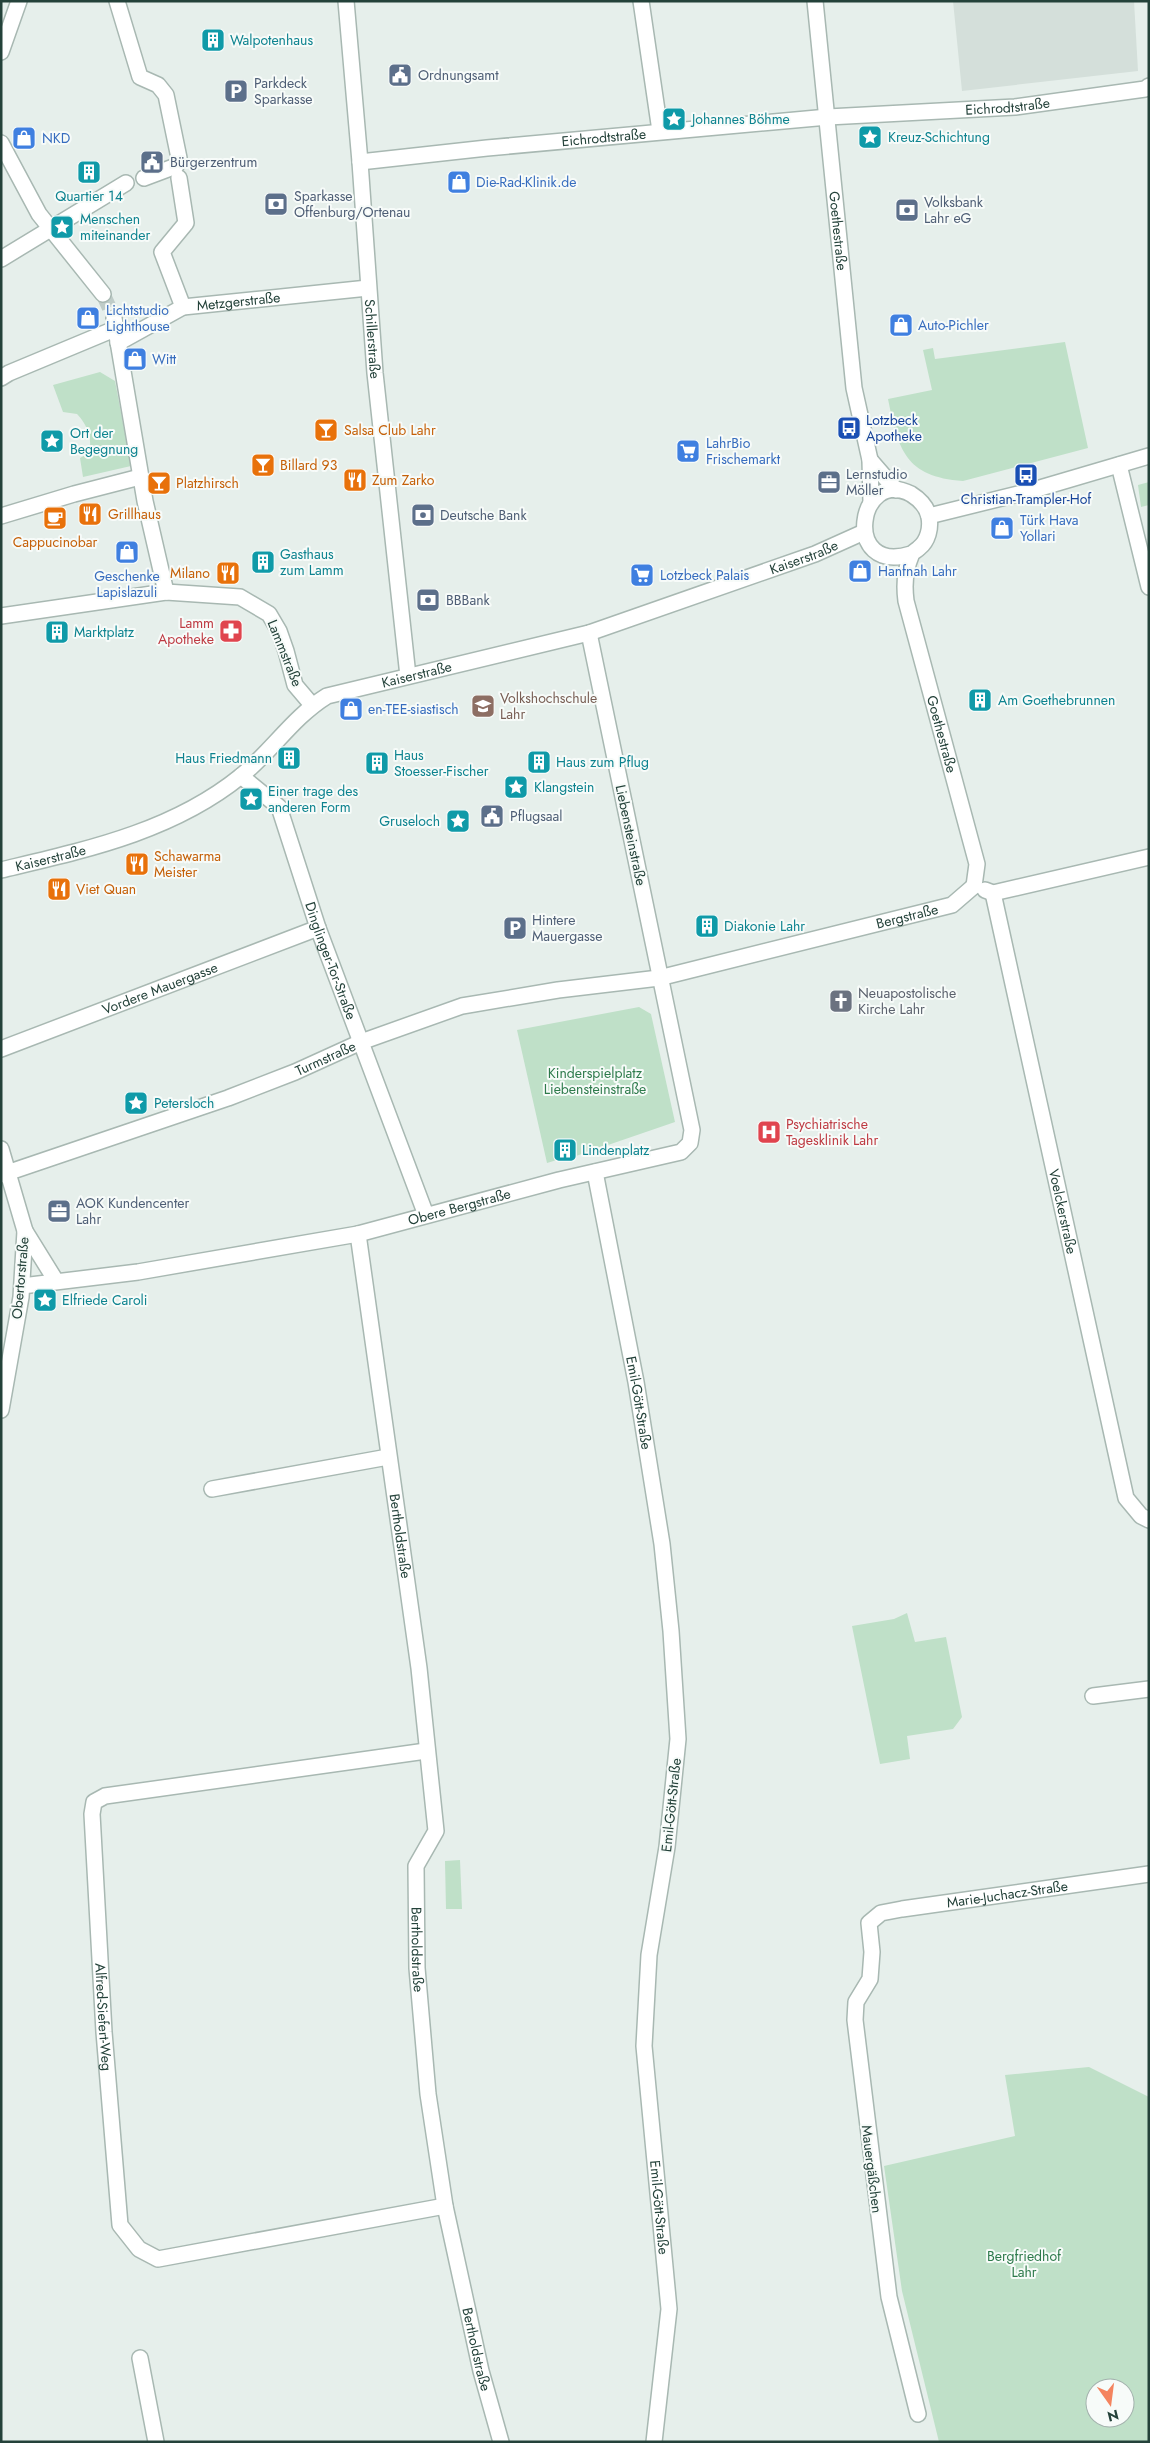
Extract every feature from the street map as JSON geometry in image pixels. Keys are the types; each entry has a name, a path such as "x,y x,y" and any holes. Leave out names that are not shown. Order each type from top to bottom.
{"street":[{"path":"1,52 18,1"},
{"path":"117,1 140,76 158,85 166,95 179,158 176,166 144,178"},
{"name":"Schillerstraße","path":"346,1 360,162 374,373 408,676"},
{"path":"640,1 660,131"},
{"name":"Goethestraße","path":"815,1 854,388 870,460 871,502 863,522 864,532 873,548 889,556 904,584"},
{"name":"Eichrodtstraße","path":"360,162 660,131 828,117 1015,107 1147,88"},
{"path":"1,143 15,164 29,196 51,229 103,294"},
{"path":"179,178 186,223 162,252 183,307"},
{"path":"1,259 126,183"},
{"name":"Metzgerstraße","path":"116,329 183,307 368,288"},
{"path":"1,378 116,329 140,477 166,592"},
{"path":"929,516 1030,491 1149,456"},
{"name":"Goethestraße","path":"870,460 896,490 907,492 917,497 929,516 928,534 925,542 911,554 904,584 906,601 977,864 974,886"},
{"path":"1119,465 1149,587"},
{"path":"1,516 140,477"},
{"path":"871,502 878,496 896,490"},
{"name":"Kaiserstraße","path":"1,870 118,841 153,828 198,806 241,776 312,705 339,692 588,633 815,554 864,532"},
{"path":"889,556 900,557 911,554"},
{"name":"Lammstraße","path":"1,616 166,592 240,597 269,614 279,631 295,685 312,705"},
{"name":"Liebensteinstraße","path":"588,633 643,890 659,978"},
{"name":"Dinglinger-Tor-Straße","path":"241,776 279,807 318,928 426,1215"},
{"path":"974,886 993,893 1149,857"},
{"name":"Bergstraße","path":"659,978 952,905 974,886"},
{"name":"Voelckerstraße","path":"993,893 1126,1498 1141,1516 1149,1520"},
{"name":"Vordere Mauergasse","path":"1,1049 318,928"},
{"name":"Turmstraße","path":"5,1174 228,1098 295,1072 361,1042 462,1006 558,990 659,978"},
{"name":"Obere Bergstraße","path":"22,1286 138,1272 358,1234 595,1172 681,1152 690,1143 692,1130 659,978"},
{"name":"Obertorstraße","path":"1,1149 5,1174 25,1231 22,1286 1,1410"},
{"name":"Emil-Gött-Straße","path":"595,1172 636,1382 662,1544 671,1631 678,1739 667,1848 649,1955 644,2046 669,2309 654,2442"},
{"path":"25,1231 56,1281"},
{"name":"Bertholdstraße","path":"358,1234 419,1668 426,1751 436,1831 416,1866 417,1968 428,2094 445,2206 481,2371 500,2442"},
{"path":"212,1489 388,1457"},
{"path":"1093,1696 1149,1689"},
{"name":"Alfred-Siefert-Weg","path":"426,1751 105,1796 94,1802 92,1814 104,2032 120,2225 139,2249 158,2260 445,2206"},
{"name":"Marie-Juchacz-Straße","path":"869,1923 880,1913 902,1909 1149,1874"},
{"name":"Mauergäßchen","path":"869,1923 872,1952 870,1979 856,2002 855,2020 889,2297 918,2414"},
{"path":"140,2358 156,2442"}],"shaded area":[{"path":"953,1 1134,1 1138,71 962,91"}],"green space":[{"path":"1065,342 1088,448 963,481 928,474 916,466 908,457 901,446 896,432 888,399 932,390 923,350 933,348 935,359"},
{"path":"100,372 115,381 131,466 83,477 80,458 89,453 88,432 84,422 77,414 63,412 53,385"},
{"path":"1149,482 1149,505 1141,507 1138,485"},
{"name":"Kinderspielplatz Liebensteinstraße","path":"639,1007 651,1014 675,1122 576,1156 572,1144 557,1148 560,1159 547,1163 517,1030"},
{"path":"907,1613 915,1642 946,1637 962,1717 953,1729 907,1736 910,1759 880,1764 852,1626 894,1619"},
{"path":"460,1860 462,1909 446,1909 445,1861"},
{"name":"Bergfriedhof Lahr","path":"1089,2067 1149,2097 1149,2442 939,2442 902,2291 884,2166 1015,2136 1005,2075"}],"tunnel":[{"path":"103,294 114,318"}],"place":[{"name":"Walpotenhaus","path":"213,40"},
{"name":"Ordnungsamt","path":"400,75"},
{"name":"Parkdeck Sparkasse","path":"236,91"},
{"name":"Johannes Böhme","path":"674,119"},
{"name":"Kreuz-Schichtung","path":"870,137"},
{"name":"NKD","path":"24,138"},
{"name":"Bürgerzentrum","path":"152,162"},
{"name":"Quartier 14","path":"89,172"},
{"name":"Die-Rad-Klinik.de","path":"459,182"},
{"name":"Sparkasse Offenburg/Ortenau","path":"276,204"},
{"name":"Volksbank Lahr eG","path":"907,210"},
{"name":"Menschen miteinander","path":"62,227"},
{"name":"Lichtstudio Lighthouse","path":"88,318"},
{"name":"Auto-Pichler","path":"901,325"},
{"name":"Witt","path":"135,359"},
{"name":"Lotzbeck Apotheke","path":"849,428"},
{"name":"Salsa Club Lahr","path":"326,430"},
{"name":"Ort der Begegnung","path":"52,441"},
{"name":"LahrBio Frischemarkt","path":"688,451"},
{"name":"Billard 93","path":"263,465"},
{"name":"Christian-Trampler-Hof","path":"1026,475"},
{"name":"Zum Zarko","path":"355,480"},
{"name":"Lernstudio Möller","path":"829,482"},
{"name":"Platzhirsch","path":"159,483"},
{"name":"Grillhaus","path":"90,514"},
{"name":"Deutsche Bank","path":"423,515"},
{"name":"Cappucinobar","path":"55,518"},
{"name":"Türk Hava Yollari","path":"1002,528"},
{"name":"Geschenke Lapislazuli","path":"127,552"},
{"name":"Gasthaus zum Lamm","path":"263,562"},
{"name":"Hanfnah Lahr","path":"860,571"},
{"name":"Milano","path":"228,573"},
{"name":"Lotzbeck Palais","path":"642,575"},
{"name":"BBBank","path":"428,600"},
{"name":"Lamm Apotheke","path":"231,631"},
{"name":"Marktplatz","path":"57,632"},
{"name":"Am Goethebrunnen","path":"980,700"},
{"name":"Volkshochschule Lahr","path":"483,706"},
{"name":"en-TEE-siastisch","path":"351,709"},
{"name":"Haus Friedmann","path":"289,758"},
{"name":"Haus zum Pflug","path":"539,762"},
{"name":"Haus Stoesser-Fischer","path":"377,763"},
{"name":"Klangstein","path":"516,787"},
{"name":"Einer trage des anderen Form","path":"251,799"},
{"name":"Pflugsaal","path":"492,816"},
{"name":"Gruseloch","path":"458,821"},
{"name":"Schawarma Meister","path":"137,864"},
{"name":"Viet Quan","path":"59,889"},
{"name":"Diakonie Lahr","path":"707,926"},
{"name":"Hintere Mauergasse","path":"515,928"},
{"name":"Neuapostolische Kirche Lahr","path":"841,1001"},
{"name":"Petersloch","path":"136,1103"},
{"name":"Psychiatrische Tagesklinik Lahr","path":"769,1132"},
{"name":"Lindenplatz","path":"565,1150"},
{"name":"AOK Kundencenter Lahr","path":"59,1211"},
{"name":"Elfriede Caroli","path":"45,1300"}]}
